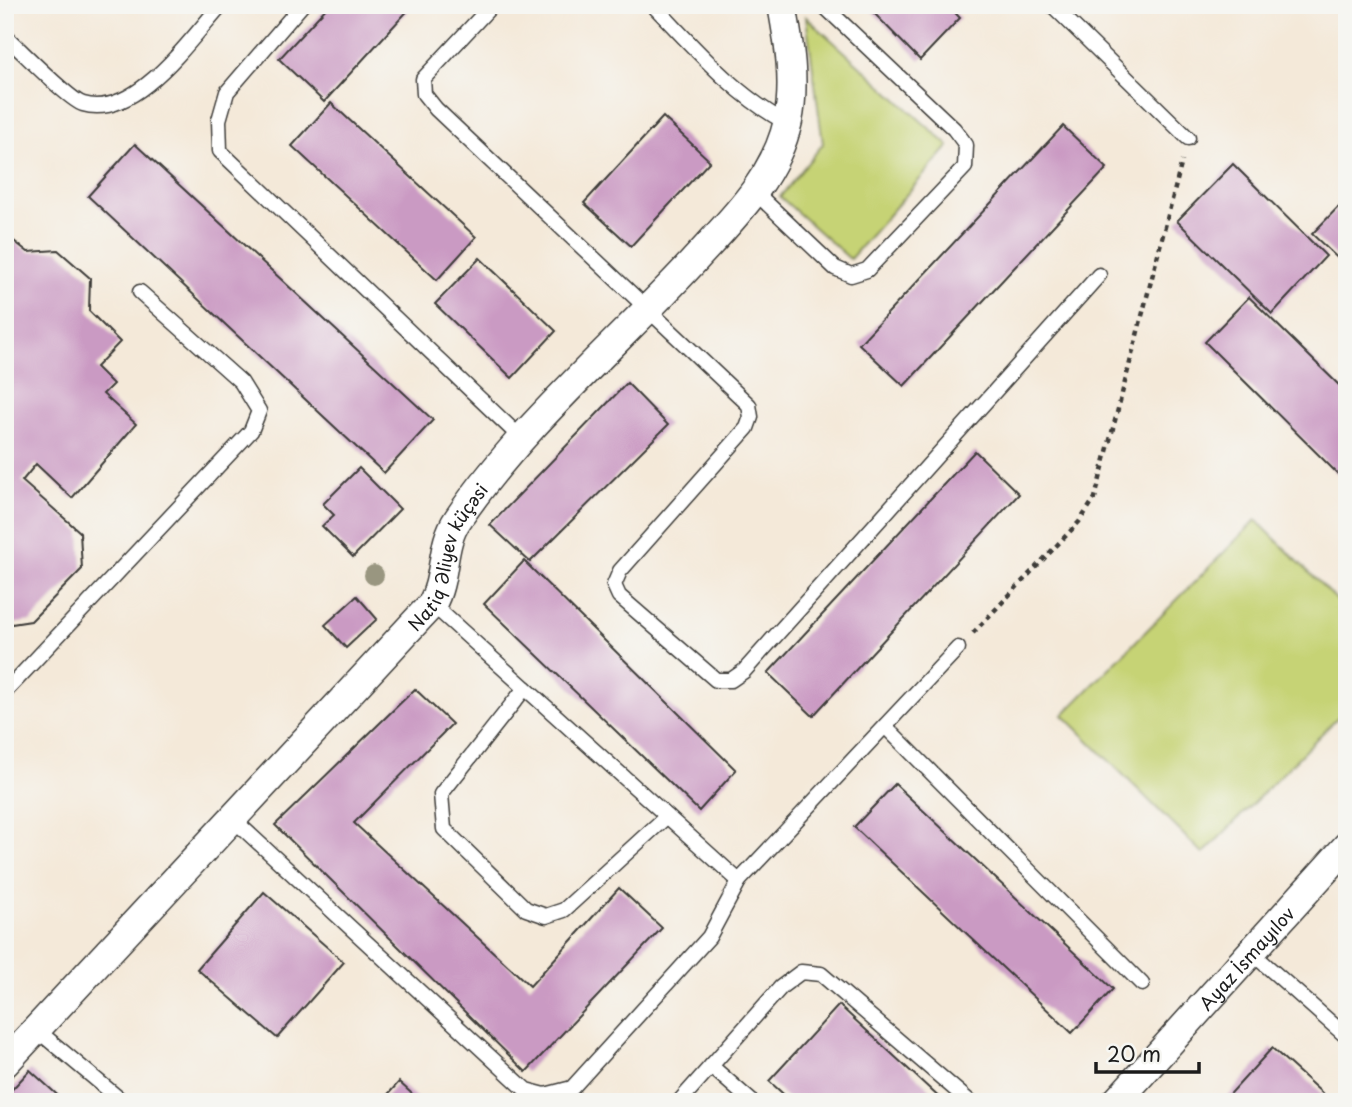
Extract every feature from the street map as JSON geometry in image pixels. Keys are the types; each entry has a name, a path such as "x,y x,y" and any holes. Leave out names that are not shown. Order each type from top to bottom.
{"street":[{"name":"Natiq Əliyev küçəsi","path":"5,1063 432,604 440,590 448,536 458,519 522,439 649,310 756,193 788,123 791,92 790,50 782,5"},
{"name":"Ayaz İsmayılov","path":"1116,1102 1347,846"}],"lane":[{"path":"5,36 81,104 111,106 144,89 221,5"},
{"path":"302,5 227,92 219,120 220,151 522,439"},
{"path":"492,5 423,79 424,94 436,109 749,405 751,417 747,428 620,570 614,585 619,596 716,680 731,680 754,661 1099,275"},
{"path":"653,5 737,90 756,106 788,123"},
{"path":"756,193 835,268 850,275 867,270 965,167 966,145 954,129 823,5"},
{"path":"1052,5 1188,138"},
{"path":"5,692 251,431 259,411 241,382 140,292"},
{"path":"432,604 738,881"},
{"path":"233,819 526,1090 545,1095 572,1088 709,937 738,881 958,649"},
{"path":"525,688 441,794 444,829 526,909 546,916 564,910 667,816"},
{"path":"885,726 1142,984"},
{"path":"1251,952 1347,1037"},
{"path":"679,1102 781,987 801,972 821,974 970,1102"},
{"path":"37,1030 123,1102"},
{"path":"711,1066 752,1102"}],"path":[{"path":"958,649 1079,522 1095,498 1188,138"}],"green space":[{"path":"806,17 949,146 850,259 780,197 823,144"},
{"path":"1256,520 1347,610 1347,708 1203,854 1063,715"}],"building":[{"path":"329,5 413,5 324,102 279,59"},
{"path":"866,5 948,5 960,18 920,60"},
{"path":"331,103 476,237 437,280 292,146"},
{"path":"663,117 710,161 631,246 584,203"},
{"path":"1063,126 1107,168 904,386 859,344"},
{"path":"135,144 433,420 384,473 88,196"},
{"path":"1233,164 1326,256 1272,314 1177,221"},
{"path":"1347,198 1347,267 1312,234"},
{"path":"5,234 28,252 58,250 90,278 89,311 120,342 96,367 113,384 103,394 136,424 72,498 36,464 22,481 80,532 82,569 31,621 5,625"},
{"path":"480,258 556,331 512,378 435,304"},
{"path":"1249,297 1347,393 1347,483 1205,342"},
{"path":"627,383 668,425 530,562 490,525"},
{"path":"975,451 1019,494 813,716 768,673"},
{"path":"359,468 400,509 353,557 322,526 334,515 323,504"},
{"path":"524,561 736,770 699,811 484,604"},
{"path":"357,596 377,619 346,648 325,625"},
{"path":"415,689 452,724 354,823 530,986 619,888 662,928 526,1072 275,825"},
{"path":"895,784 1113,989 1072,1033 854,827"},
{"path":"264,892 344,962 277,1038 197,969"},
{"path":"839,1005 944,1102 792,1102 769,1081"},
{"path":"1272,1048 1332,1102 1223,1102"},
{"path":"30,1070 65,1102 5,1102 5,1097"},
{"path":"399,1082 421,1102 381,1102"}]}
